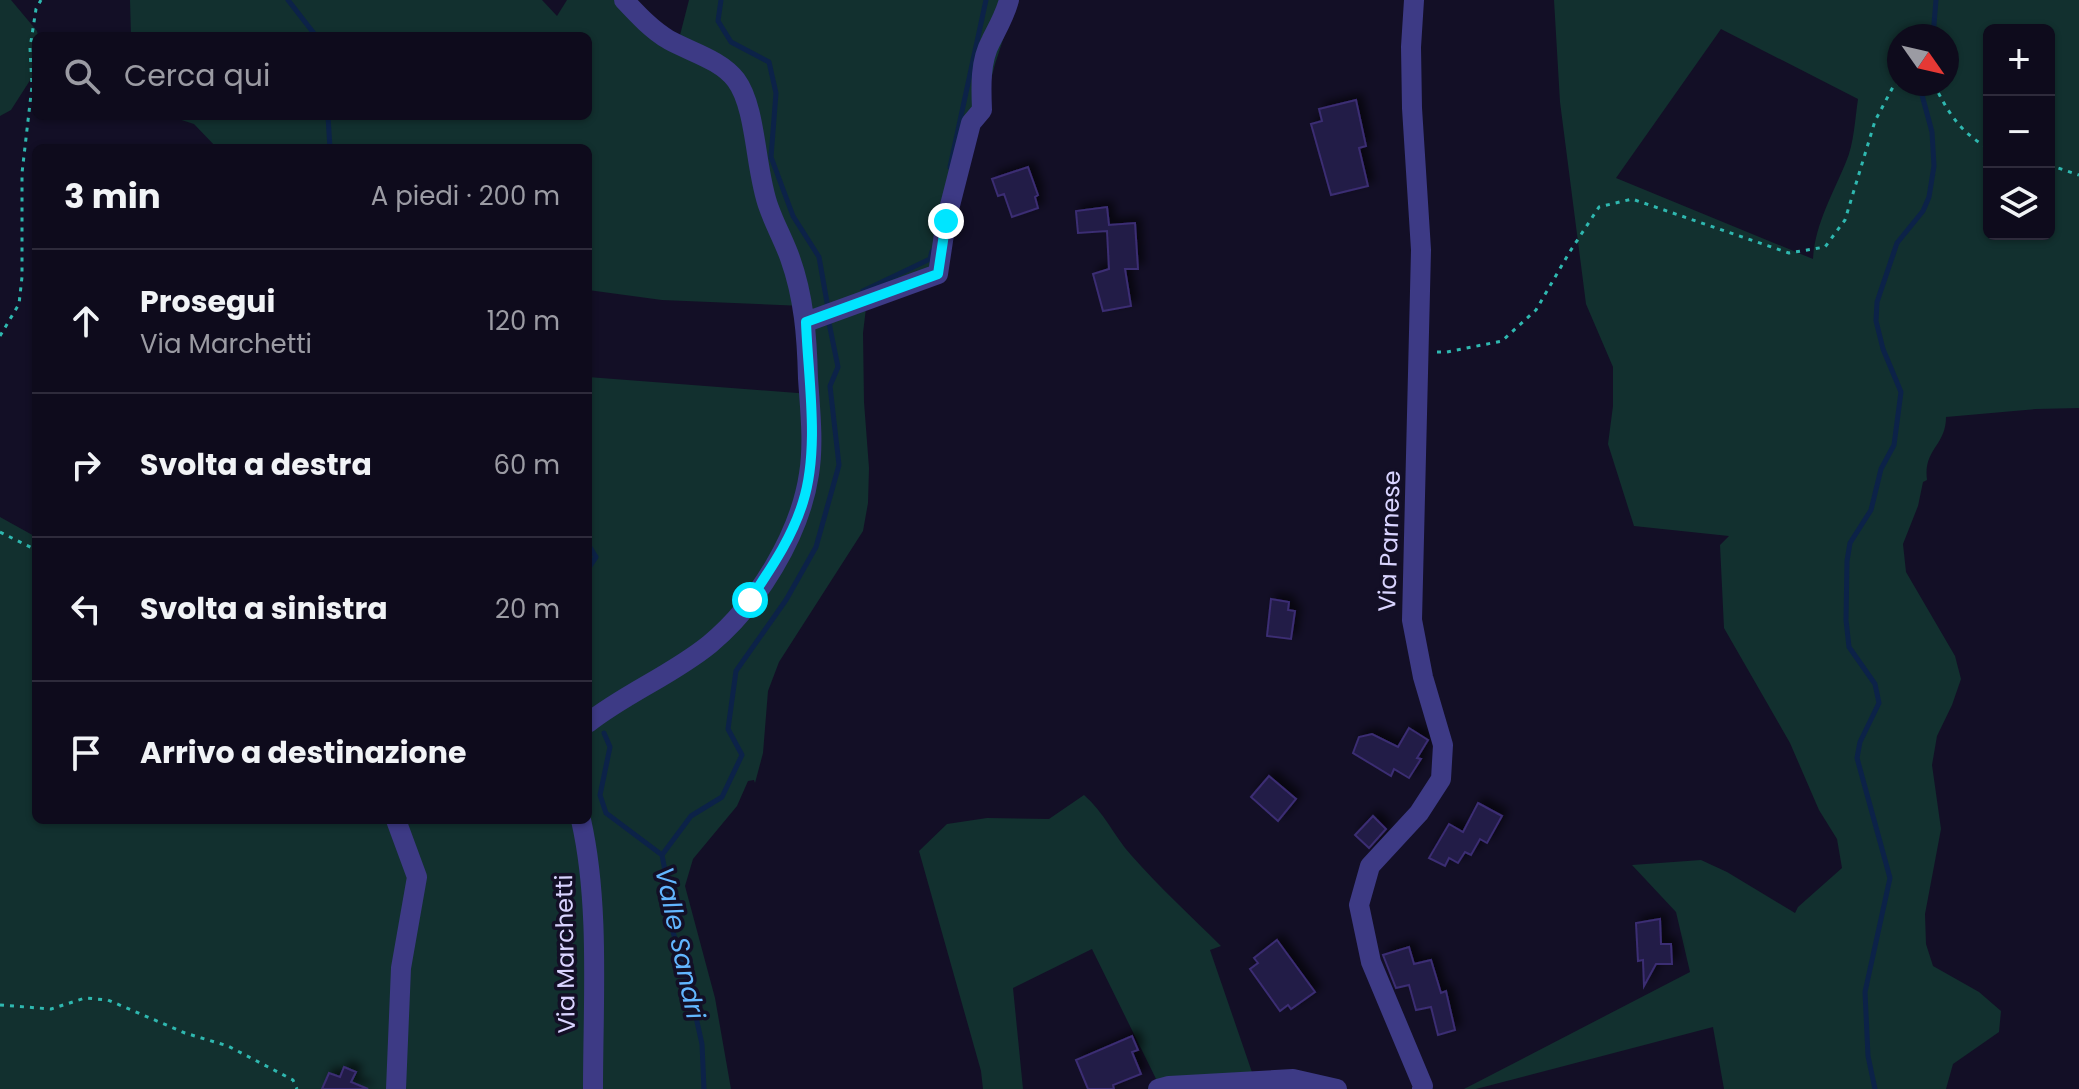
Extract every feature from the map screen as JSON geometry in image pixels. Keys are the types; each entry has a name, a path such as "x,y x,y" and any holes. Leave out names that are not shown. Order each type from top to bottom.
{"street":[{"path":"592,721 709,645 750,600 780,555 799,512 809,472 811,443 814,319 762,190 748,102 737,81 726,70 667,39 624,0"},
{"path":"814,319 938,274 946,221 971,123 982,110 981,83 986,53 1009,0"},
{"name":"Via Parnese","path":"1414,0 1412,108 1421,250 1412,620 1423,677 1443,745 1441,779 1419,813 1370,866 1359,905 1371,962 1422,1089"},
{"path":"396,1089 401,968 417,877 397,824"},
{"name":"Via Marchetti","path":"582,824 590,858 593,1089"},
{"path":"1158,1089 1293,1079 1337,1089"}],"path":[{"path":"32,32 36,9 41,0"},
{"path":"0,336 19,304 22,277 22,173 32,86 32,35"},
{"path":"1420,351 1447,352 1502,341 1536,310 1599,207 1632,199 1789,253 1825,247 1845,220 1875,121 1888,96"},
{"path":"1940,96 1947,111 1972,140 1983,145"},
{"path":"2055,167 2079,175"},
{"path":"0,532 32,548"},
{"path":"0,1005 51,1009 85,998 108,1000 185,1033 228,1046 293,1080 297,1089"}],"green space":[{"path":"0,0 11,0 37,32 32,32 32,77 11,110 0,116"},
{"path":"130,0 542,0 557,16 567,0 625,0 678,43 689,0 1016,0 995,64 941,273 866,308 863,333 864,402 869,468 863,531 779,662 768,691 763,753 755,783 754,780 748,781 737,806 693,859 685,886 715,998 731,1089 0,1089 0,517 32,535 32,824 592,824 592,377 810,394 804,306 662,300 592,291 592,144 213,144 194,124 182,120 592,120 592,32 131,32"},
{"path":"1554,0 2079,0 2079,408 1946,417 1942,435 1928,461 1927,480 1923,482 1918,506 1903,544 1906,572 1955,656 1961,679 1937,736 1932,765 1941,829 1925,914 1926,944 1933,966 1979,992 2001,1011 1999,1032 1953,1064 1946,1089 1724,1089 1713,1027 1476,1089 1464,1089 1690,972 1676,912 1632,865 1701,860 1795,913 1842,868 1837,839 1819,810 1790,743 1724,628 1720,545 1729,536 1634,526 1608,444 1613,406 1613,367 1586,304 1560,102","holes":["1721,29 1858,99 1851,147 1821,221 1813,259 1616,178"]},
{"path":"1084,795 1142,867 1221,946 1210,950 1255,1081 1160,1087 1092,949 1013,988 1023,1089 983,1089 981,1071 919,851 947,824 987,818 1049,819"}],"building":[{"path":"1356,100 1366,146 1359,148 1368,186 1331,195 1311,124 1322,121 1319,109"},
{"path":"1028,167 1038,195 1035,197 1038,208 1012,217 1004,194 998,196 992,179"},
{"path":"1107,207 1109,225 1135,223 1138,269 1125,269 1131,306 1103,311 1093,274 1109,269 1107,231 1078,233 1076,211"},
{"path":"1271,599 1289,602 1288,610 1295,611 1291,639 1267,636"},
{"path":"1409,728 1428,740 1409,778 1394,769 1391,776 1353,753 1359,737 1372,734 1398,747"},
{"path":"1269,776 1296,799 1278,821 1251,797"},
{"path":"1478,803 1502,816 1487,843 1480,839 1471,855 1465,852 1458,863 1449,858 1445,866 1429,858 1449,824 1463,832"},
{"path":"1373,816 1386,829 1369,848 1355,835"},
{"path":"1660,919 1661,944 1671,944 1672,964 1656,964 1644,986 1643,960 1638,961 1636,923"},
{"path":"1277,940 1315,992 1291,1009 1288,1005 1280,1011 1250,969 1258,963 1254,958"},
{"path":"1409,947 1414,964 1431,960 1441,993 1446,991 1455,1030 1438,1035 1431,1007 1416,1010 1409,985 1396,988 1383,955"},
{"path":"1132,1036 1138,1050 1132,1052 1141,1074 1113,1085 1114,1089 1088,1089 1076,1060"},
{"path":"344,1067 356,1072 351,1082 368,1089 322,1089 329,1073 340,1077"}],"waterway":[{"name":"Valle Sandri","path":"288,0 313,32"},
{"path":"721,0 718,21 731,42 769,62 776,93 771,157 793,216 819,257 828,308"},
{"path":"950,167 986,0"},
{"path":"1934,24 1936,0"},
{"path":"1875,1089 1868,1056 1865,992 1890,878 1857,758 1860,742 1879,703 1875,684 1849,647 1847,561 1850,543 1871,510 1881,469 1894,445 1901,392 1883,349 1876,321 1877,302 1897,243 1923,211 1929,197 1934,166 1932,132 1922,96"},
{"name":"Valle Sandri","path":"328,120 330,144"},
{"path":"863,291 930,259 932,251"},
{"path":"662,855 691,816 722,797 742,755 728,729 736,671 786,600 816,547 839,465 830,386 838,367 828,318"},
{"name":"Valle Sandri","path":"592,550 596,557 592,563"},
{"name":"Valle Sandri","path":"604,733 610,747 600,795 606,813 662,855 670,897 671,925 702,1044 704,1089"}],"route":[{"path":"750,600 780,555 804,499 811,443 806,322 938,274 946,221"}]}
